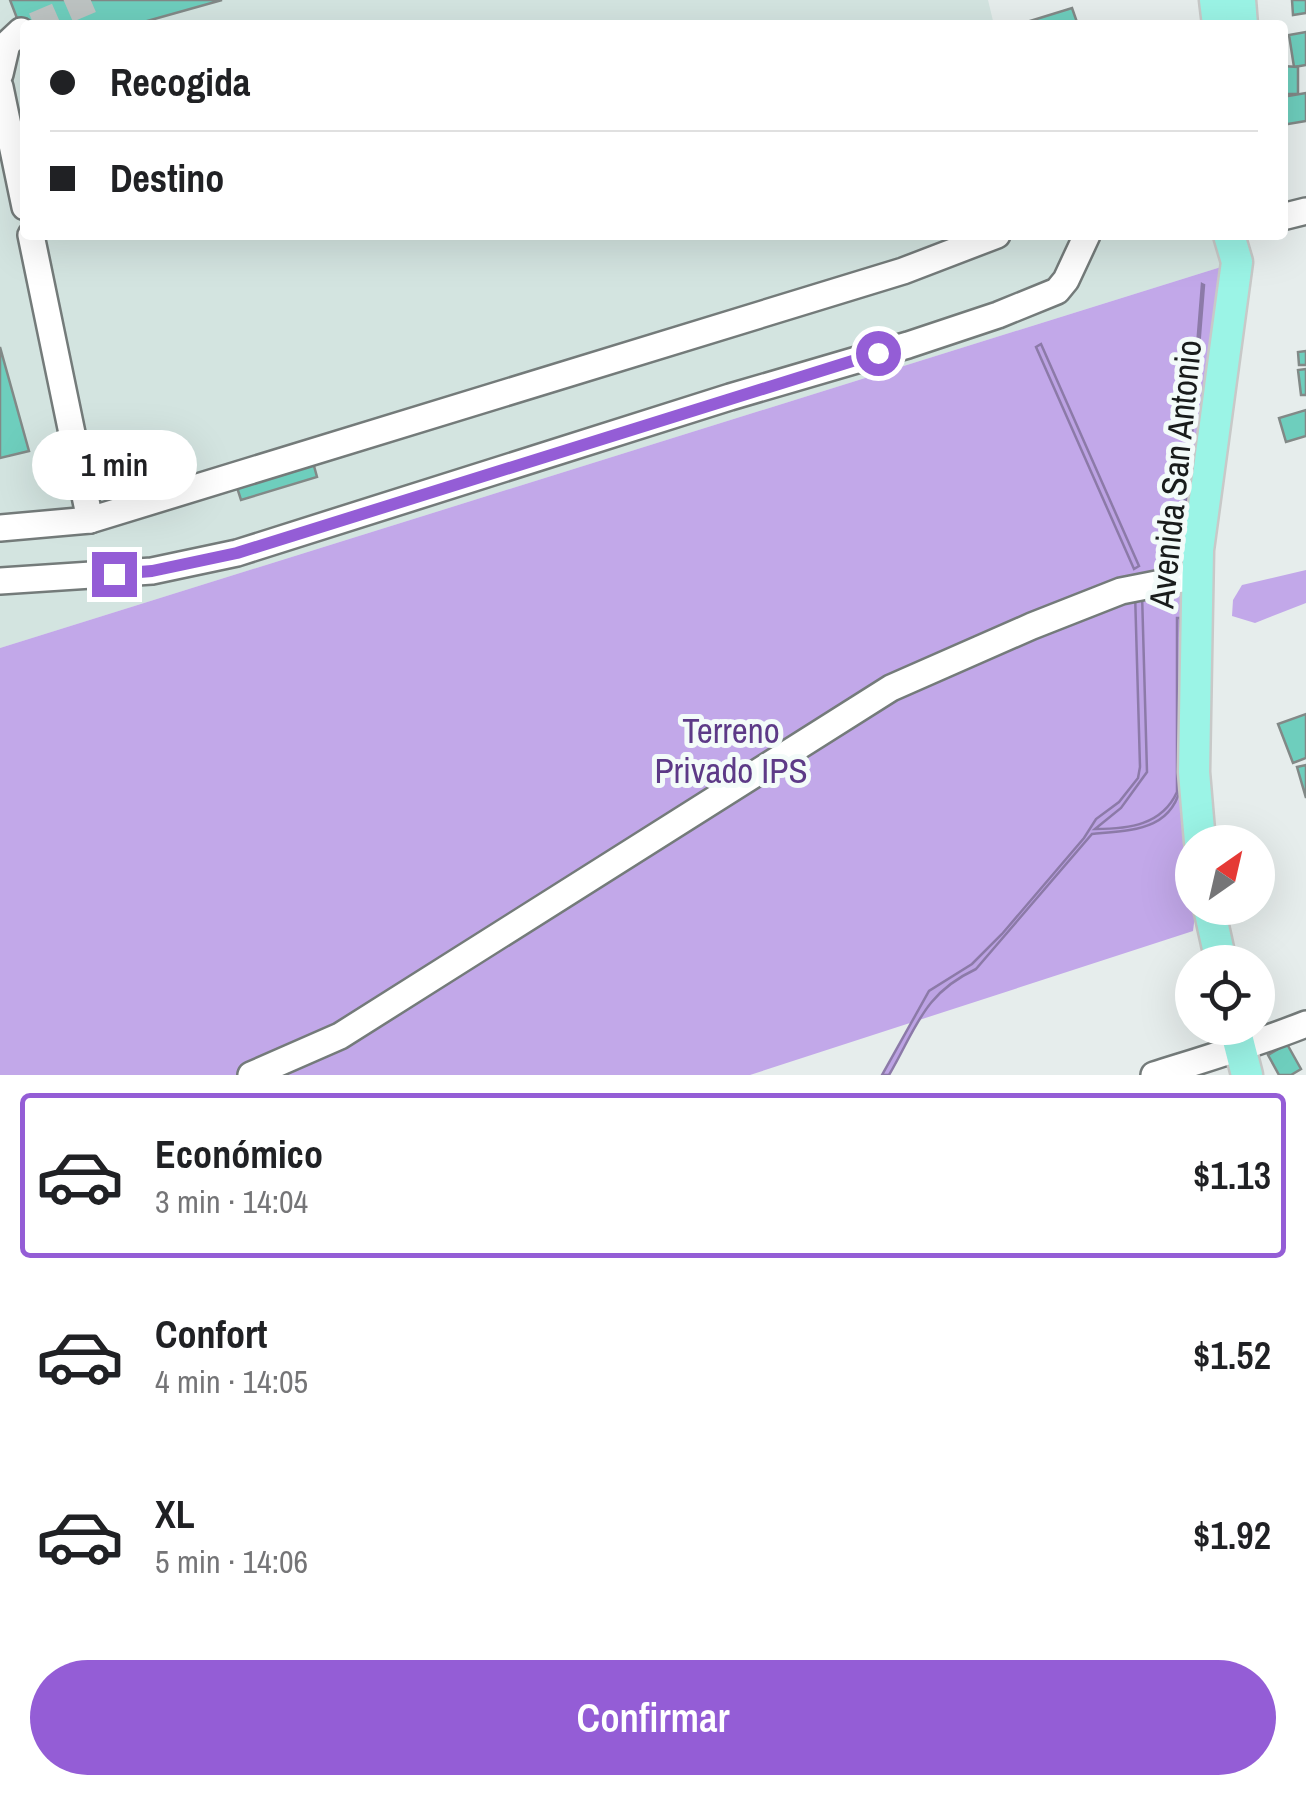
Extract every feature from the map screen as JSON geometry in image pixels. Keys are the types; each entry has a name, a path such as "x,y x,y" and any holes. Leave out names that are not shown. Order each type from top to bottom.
{"main road":[{"name":"Avenida San Antonio","path":"1199,825 1194,772 1198,550 1238,244"}],"street":[{"path":"0,74 7,44 20,32"},
{"path":"0,87 20,183"},
{"path":"32,240 90,520"},
{"path":"0,528 90,520 884,276 983,240"},
{"path":"0,581 152,571 237,553 748,391 908,345 1013,310 1058,290 1086,240"},
{"path":"252,1075 340,1036 891,688 1121,591 1198,576"},
{"path":"1154,1075 1221,1052 1241,1051 1306,1024"}],"shaded area":[{"path":"0,0 988,0 993,20 20,20 20,240 1230,240 1237,262 0,648"},
{"path":"1204,285 1183,547 1181,546"},
{"path":"1041,344 1139,566 1134,569 1036,347"},
{"path":"1135,592 1142,593 1147,772 1121,808 1095,829 1143,823 1163,812 1177,792 1180,618 1182,782 1177,798 1161,819 1149,825 1092,834 976,969 944,989 933,1001 889,1075 882,1075 929,991 972,964 1002,934 1096,819 1119,802 1138,778"}],"green space":[{"name":"Terreno Privado IPS","path":"1237,262 1187,825 1175,825 1175,925 1194,925 1193,931 750,1075 0,1075 0,648"},
{"path":"1306,570 1306,603 1255,623 1232,616 1233,600 1242,585"}],"building":[{"path":"10,0 222,0 151,20 20,20 20,26"},
{"path":"1292,0 1306,0 1306,13 1293,15"},
{"path":"1072,8 1076,20 1033,20"},
{"path":"1306,32 1306,65 1294,67 1289,35"},
{"path":"1288,66 1298,67 1298,94 1288,94"},
{"path":"1306,93 1306,121 1288,124 1288,96"},
{"path":"0,347 29,451 0,458"},
{"path":"1306,351 1306,365 1299,365 1298,352"},
{"path":"1306,369 1306,395 1301,395 1298,370"},
{"path":"1306,410 1306,436 1286,442 1279,418"},
{"path":"311,455 317,477 241,500 234,478"},
{"path":"1306,714 1306,758 1293,763 1278,724"},
{"path":"1306,765 1306,798 1297,767"},
{"path":"1287,1044 1301,1069 1291,1075 1279,1075 1268,1055"}],"tunnel":[{"path":"46,20 92,0"}],"route":[{"path":"114,574 152,571 237,553 878,353"}]}
